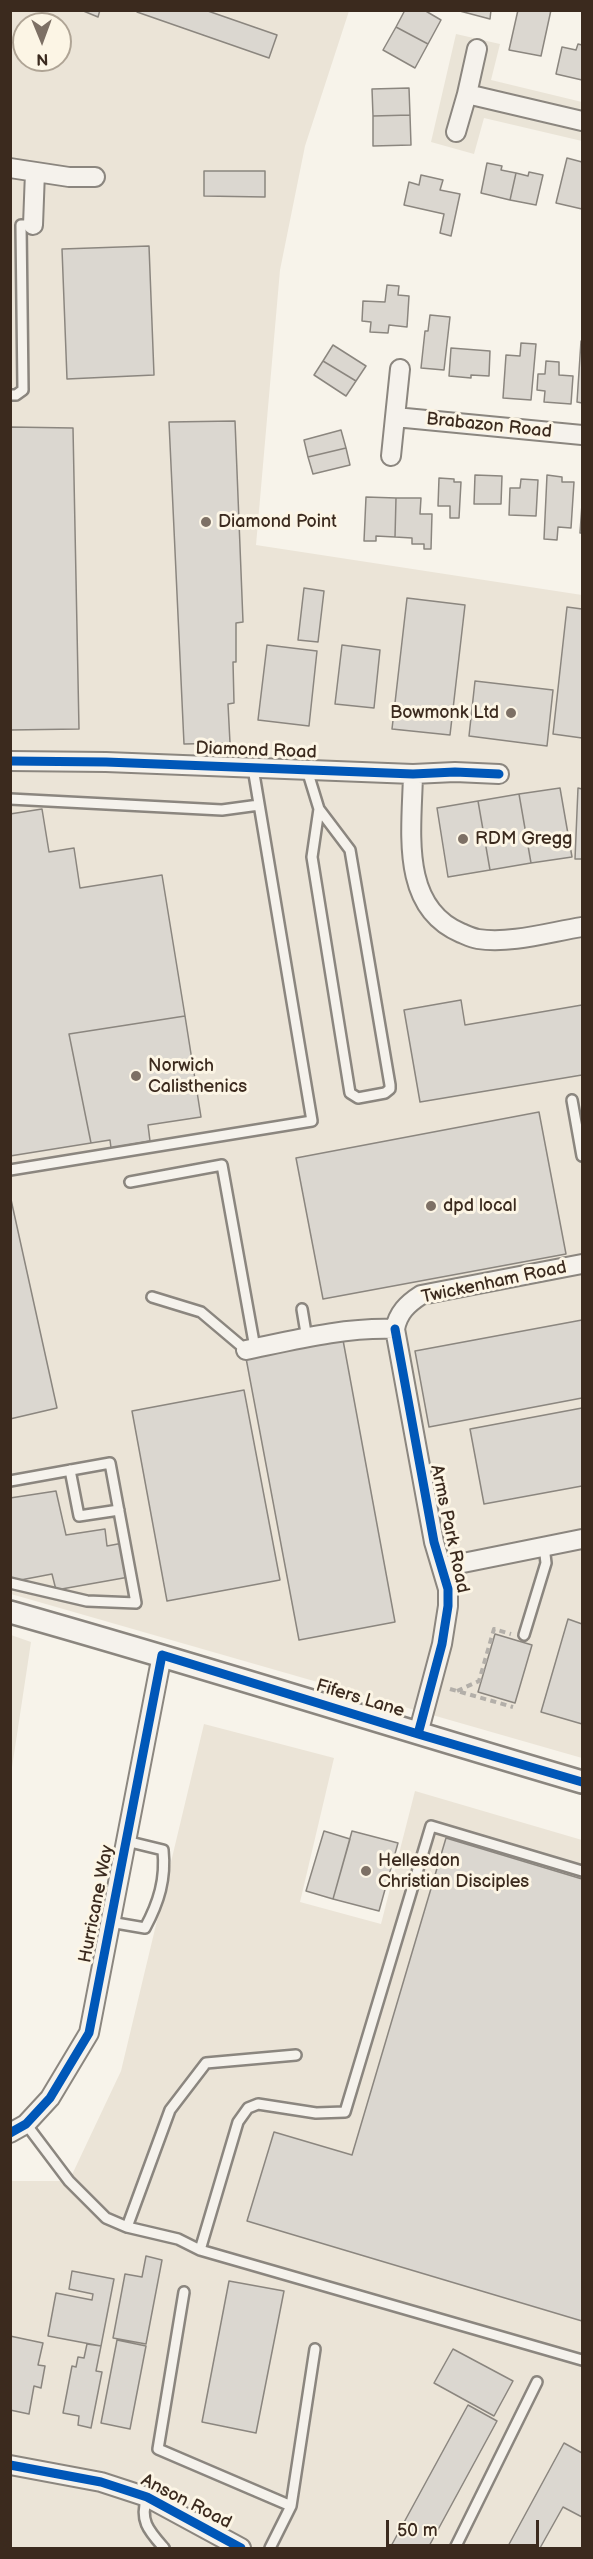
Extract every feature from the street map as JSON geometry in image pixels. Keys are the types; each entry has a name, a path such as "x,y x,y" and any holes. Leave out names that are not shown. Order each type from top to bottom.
{"street":[{"path":"456,132 477,50"},
{"path":"466,94 582,121"},
{"path":"10,168 69,177 95,177"},
{"path":"33,225 34,172"},
{"path":"391,456 400,369"},
{"name":"Brabazon Road","path":"395,417 582,435"},
{"name":"Diamond Road","path":"10,761 413,774 455,772 499,774"},
{"path":"413,774 411,848 416,880 427,908 449,928 477,939 502,940 582,927"},
{"name":"Twickenham Road","path":"395,1329 398,1317 409,1303 421,1295 582,1264"},
{"path":"250,1349 372,1328 395,1329"},
{"name":"Arms Park Road","path":"395,1329 434,1542 448,1589 448,1606 442,1644 418,1734"},
{"path":"443,1567 582,1539"},
{"name":"Fifers Lane","path":"10,1611 582,1782"},
{"name":"Hurricane Way","path":"18,2129 50,2098 88,2034 162,1655"},
{"name":"Anson Road","path":"10,2465 101,2482 147,2497 241,2548"}],"lane":[{"path":"10,395 16,395 23,390 21,225 33,225"},
{"path":"10,1170 312,1121 253,768"},
{"path":"307,770 319,809 350,850 390,1085 390,1089 385,1093 358,1098 353,1097 350,1093 312,857 319,809"},
{"path":"10,799 222,810 259,806"},
{"path":"572,1100 582,1156"},
{"path":"130,1182 222,1165 250,1349"},
{"path":"152,1297 201,1312 250,1349"},
{"path":"302,1309 307,1339"},
{"path":"10,1481 110,1463 136,1603 87,1600 10,1583"},
{"path":"70,1470 79,1516 119,1510"},
{"path":"524,1635 546,1563 544,1546"},
{"path":"200,2250 238,2122 248,2108 258,2104 316,2113 345,2112 431,1826 582,1870"},
{"path":"110,1922 145,1928 158,1905 165,1871 163,1850 126,1840"},
{"path":"127,2227 170,2110 206,2063 296,2055"},
{"path":"18,2129 106,2218 127,2227 178,2239 200,2250 582,2360"},
{"path":"184,2292 158,2449 291,2506"},
{"path":"270,2548 291,2506 315,2349"},
{"path":"455,2548 537,2382"},
{"path":"147,2497 144,2506 146,2528 164,2548"}],"path":[{"path":"457,1691 479,1680 494,1629 523,1638 524,1635"},
{"path":"432,1684 513,1707"}],"shaded area":[{"path":"10,11 349,11 305,146 280,270 256,545 582,595 582,1758 11,1594"},
{"path":"456,34 500,44 491,80 582,102 582,141 484,118 474,154 431,142"},
{"path":"10,1635 31,1642 11,1774"},
{"path":"204,1724 334,1758 300,1902 381,1924 415,1791 582,1840 582,2548 11,2548 11,2181 69,2181 121,2071"}],"building":[{"path":"81,10 100,10 98,17"},
{"path":"138,10 205,10 277,35 269,58 137,12"},
{"path":"405,10 424,10 441,20 428,44 396,27"},
{"path":"456,10 491,10 490,19"},
{"path":"518,10 551,10 541,56 509,50"},
{"path":"396,27 428,44 415,68 383,50"},
{"path":"578,44 582,45 582,80 556,74 562,47 576,50"},
{"path":"409,88 410,115 373,116 372,89"},
{"path":"410,115 411,145 373,146 373,116"},
{"path":"567,158 582,162 582,209 556,203"},
{"path":"487,163 502,166 501,170 516,173 510,200 481,193"},
{"path":"204,171 265,171 265,197 204,196"},
{"path":"529,172 543,175 536,205 510,200 516,173 528,176"},
{"path":"421,175 443,180 440,190 460,194 451,236 440,233 444,214 404,205 409,182 419,185"},
{"path":"149,246 154,375 67,379 62,249"},
{"path":"387,285 399,286 398,295 409,296 407,327 389,325 388,333 370,332 371,322 362,321 363,301 385,302"},
{"path":"430,315 450,317 444,370 421,368 425,331 428,331"},
{"path":"582,341 582,403 577,402"},
{"path":"521,343 536,344 531,400 503,398 506,355 520,356"},
{"path":"333,345 366,366 356,381 323,361"},
{"path":"451,348 490,351 489,376 471,375 471,378 449,376"},
{"path":"323,361 356,381 346,396 314,375"},
{"path":"546,361 559,362 559,375 573,376 571,404 544,402 545,391 537,390 538,374 545,374"},
{"name":"Diamond Point","path":"235,421 243,622 236,623 236,662 233,662 234,703 228,704 230,743 184,744 169,422"},
{"path":"10,427 73,428 79,729 10,730"},
{"path":"341,430 346,448 308,457 304,440"},
{"path":"346,448 350,465 313,474 308,457"},
{"path":"475,475 502,476 501,504 474,504"},
{"path":"547,475 562,477 562,482 574,482 571,528 558,527 557,540 544,539"},
{"path":"439,478 461,482 459,518 450,518 450,506 438,506"},
{"path":"521,479 538,480 536,516 509,515 510,488 520,488"},
{"path":"366,497 396,498 395,537 376,536 376,541 364,541"},
{"path":"396,498 421,498 420,514 432,514 431,549 424,549 424,544 412,544 412,538 395,537"},
{"path":"582,504 582,533 580,533"},
{"path":"304,588 324,591 318,642 298,640"},
{"path":"407,598 465,605 450,735 392,729"},
{"path":"567,607 582,609 582,738 553,734"},
{"path":"267,645 317,651 309,726 258,720"},
{"path":"342,645 380,650 374,708 335,704"},
{"name":"Bowmonk Ltd","path":"475,681 553,690 547,746 469,736"},
{"path":"560,788 572,857 531,863 519,794"},
{"path":"578,788 582,789 582,859 575,859"},
{"path":"519,794 531,863 490,870 478,801"},
{"name":"RDM Gregg","path":"478,801 490,870 448,877 437,808"},
{"path":"42,809 49,852 74,848 80,888 162,875 185,1016 69,1034 91,1143 10,1156 10,814"},
{"path":"461,1000 465,1025 582,1005 582,1075 420,1102 404,1010"},
{"name":"Norwich Calisthenics","path":"185,1016 201,1117 148,1125 150,1141 111,1148 110,1140 91,1143 69,1034"},
{"name":"dpd local","path":"539,1112 566,1254 323,1299 296,1158"},
{"path":"10,1195 57,1408 10,1419"},
{"path":"582,1320 582,1398 429,1427 415,1351"},
{"path":"343,1340 395,1622 299,1640 246,1358"},
{"path":"244,1390 280,1580 167,1601 132,1411"},
{"path":"582,1408 582,1486 484,1504 470,1429"},
{"path":"56,1491 66,1535 105,1529 107,1546 123,1543 129,1577 56,1590 52,1574 10,1582 10,1498"},
{"path":"568,1619 582,1624 582,1724 541,1712"},
{"path":"495,1634 532,1645 515,1703 478,1692"},
{"path":"324,1831 350,1839 333,1899 306,1891"},
{"name":"Hellesdon Christian Disciples","path":"352,1831 398,1843 379,1911 333,1899"},
{"path":"446,1838 582,1879 582,2321 247,2221 274,2132 352,2155"},
{"path":"146,2256 162,2260 146,2344 113,2338 125,2274 142,2277"},
{"path":"72,2271 114,2279 101,2346 48,2336 56,2293 92,2300 93,2294 69,2289"},
{"path":"229,2281 284,2291 256,2433 202,2422"},
{"path":"10,2336 43,2343 38,2365 45,2366 41,2388 34,2386 29,2414 10,2410"},
{"path":"117,2340 146,2346 130,2429 101,2423"},
{"path":"87,2344 101,2346 96,2371 102,2372 91,2428 78,2425 79,2416 63,2413 72,2366 76,2367 78,2357 84,2358"},
{"path":"453,2349 513,2381 494,2416 434,2383"},
{"path":"468,2405 497,2421 428,2548 390,2548"},
{"path":"564,2443 582,2453 582,2517 563,2507 540,2548 507,2548"}],"cycle path":[{"path":"10,761 106,762 413,774 455,772 499,774"},
{"path":"395,1329 434,1542 448,1589 448,1606 442,1644 418,1734"},
{"path":"10,2133 26,2124 50,2098 89,2033 162,1655 582,1782"},
{"path":"10,2465 101,2482 147,2497 241,2548"}],"place":[{"name":"Diamond Point","path":"206,522"},
{"name":"Bowmonk Ltd","path":"511,713"},
{"name":"RDM Gregg","path":"463,839"},
{"name":"Norwich Calisthenics","path":"136,1076"},
{"name":"dpd local","path":"431,1206"},
{"name":"Hellesdon Christian Disciples","path":"366,1871"}]}
